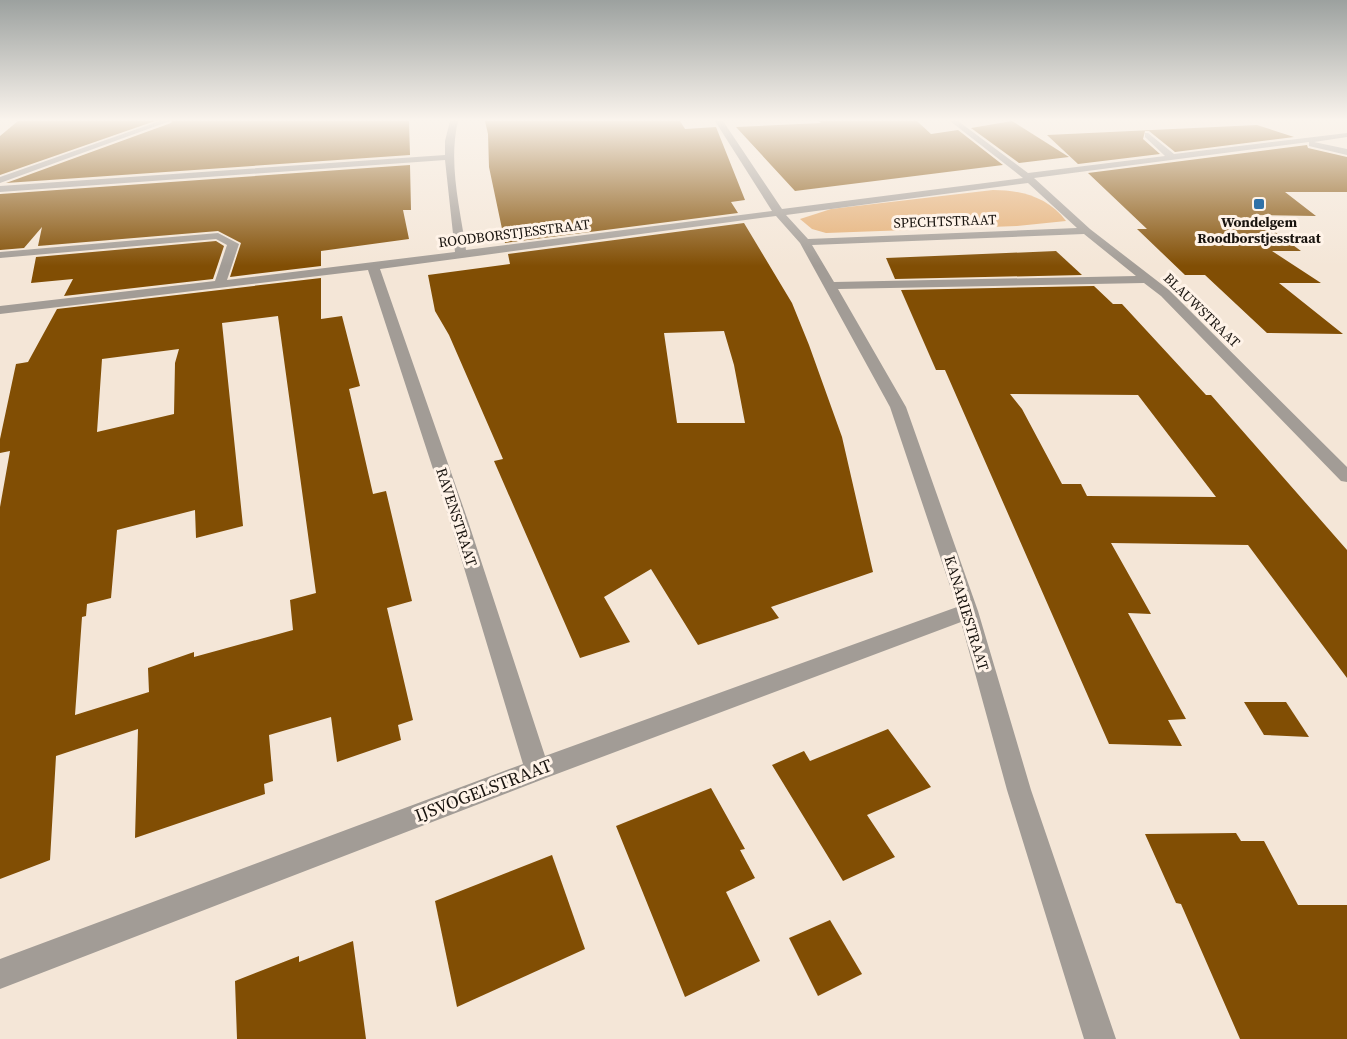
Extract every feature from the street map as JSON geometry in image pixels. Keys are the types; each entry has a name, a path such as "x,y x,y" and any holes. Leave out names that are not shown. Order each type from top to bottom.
{"street":[{"path":"0,180 29,169"},
{"path":"0,189 274,169"},
{"path":"451,169 460,255"},
{"name":"KANARIESTRAAT","path":"751,169 779,213 805,242 898,407 968,611 1019,790 1100,1039"},
{"name":"BLAUWSTRAAT","path":"1018,169 1086,231 1165,293 1347,477"},
{"name":"ROODBORSTJESSTRAAT","path":"1031,180 1095,169"},
{"name":"ROODBORSTJESSTRAAT","path":"0,310 373,266 1122,169"},
{"name":"SPECHTSTRAAT","path":"805,242 1086,231"},
{"path":"0,255 218,236 233,244 220,284"},
{"name":"RAVENSTRAAT","path":"373,266 458,518 537,770"},
{"path":"831,286 1148,279"},
{"name":"IJSVOGELSTRAAT","path":"0,974 537,770 968,611"}],"shaded area":[{"path":"993,190 1014,191 1033,196 1051,206 1066,221 1017,226 826,233 812,229 800,219 831,209"}],"building":[{"path":"0,169 16,169 0,175"},
{"path":"43,169 201,169 6,183"},
{"path":"347,169 410,169 411,210 403,210 409,239 321,251 321,266 230,277 241,243 218,231 38,246 42,227 24,248 0,250 0,194"},
{"path":"490,169 733,169 745,200 731,202 738,213 505,243"},
{"path":"775,169 967,169 795,191"},
{"path":"1115,169 1347,169 1347,192 1285,192 1316,216 1252,215 1301,251 1272,251 1321,283 1279,283 1343,334 1267,333 1205,275 1185,275 1137,229 1147,229 1088,173"},
{"path":"744,223 792,303 809,345 842,437 873,572 771,607 779,618 698,645 651,569 604,597 630,642 580,658 494,461 503,459 449,335 435,311 428,275 510,264 508,254","holes":["724,331 734,365 745,423 677,423 664,333"]},
{"path":"216,241 224,246 213,279 64,296 73,279 31,283 36,257"},
{"path":"1056,251 1082,275 895,279 886,258"},
{"path":"321,278 321,319 342,316 360,386 349,389 373,494 386,491 412,601 387,608 413,720 398,725 401,740 337,762 331,717 269,735 273,781 264,784 265,794 135,838 138,729 56,756 50,860 0,879 0,507 10,451 0,453 0,439 16,364 28,362 57,309","holes":["278,316 316,593 290,600 293,630 194,657 194,652 148,668 149,692 75,715 82,617 86,616 87,604 111,598 117,530 195,510 196,538 243,526 222,323","179,349 175,363 174,414 97,432 102,359"]},
{"path":"1094,286 1113,304 1122,304 1206,395 1211,395 1347,550 1347,678 1248,545 1111,543 1151,614 1128,613 1186,719 1168,720 1182,746 1109,744 945,370 936,370 901,290","holes":["1010,394 1138,395 1216,497 1087,496 1081,484 1062,484 1022,409"]},
{"path":"1244,702 1286,702 1309,737 1264,735"},
{"path":"888,729 931,787 867,815 895,857 843,881 772,765 804,751 810,761"},
{"path":"711,788 745,849 740,850 755,878 726,892 760,961 685,997 616,826"},
{"path":"1236,833 1241,841 1264,841 1298,905 1347,905 1347,1039 1240,1039 1181,904 1176,903 1145,834"},
{"path":"552,855 585,949 457,1007 435,901"},
{"path":"830,920 862,974 818,996 789,938"},
{"path":"353,941 366,1039 237,1039 235,981 299,956 299,962"}],"place":[{"name":"Wondelgem Roodborstjesstraat","path":"1259,204"}]}
